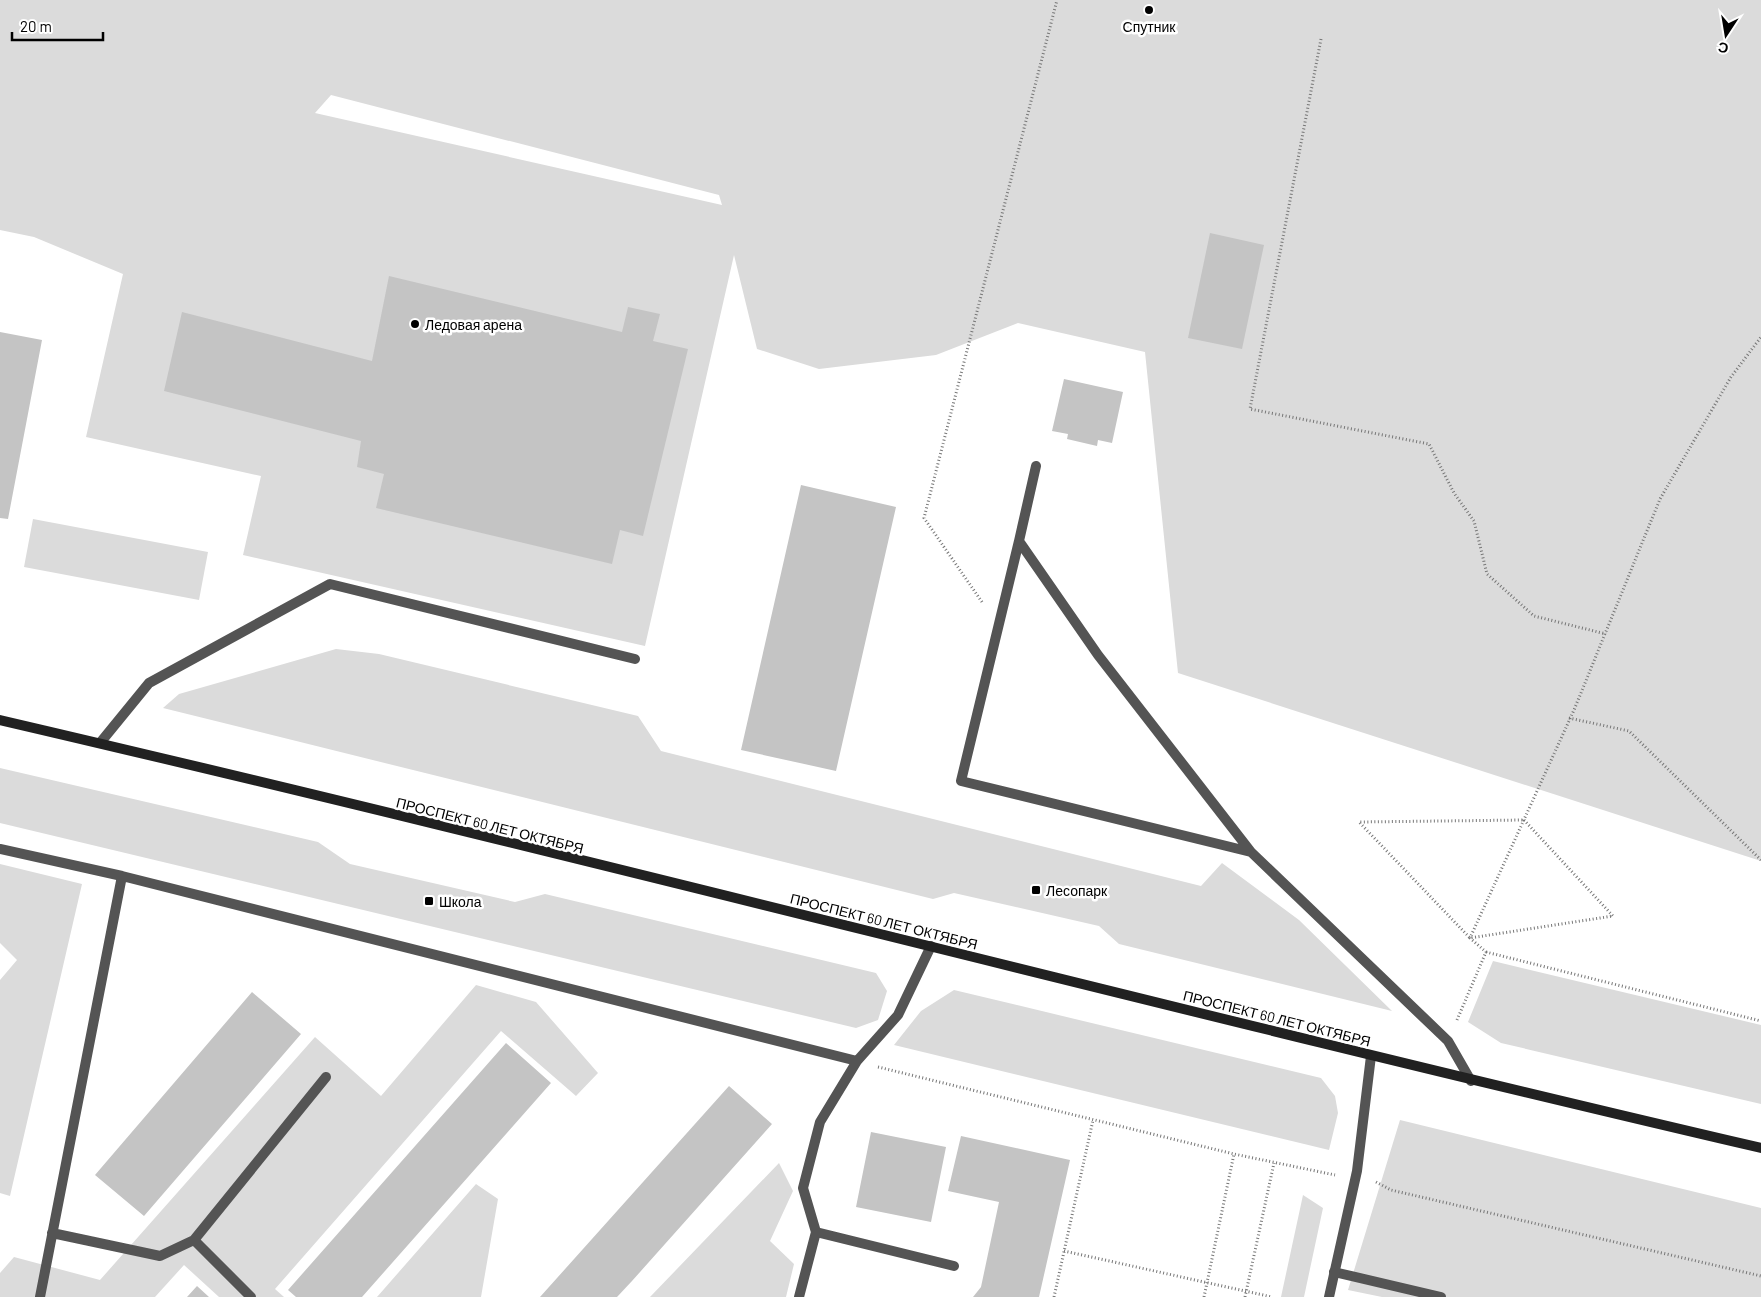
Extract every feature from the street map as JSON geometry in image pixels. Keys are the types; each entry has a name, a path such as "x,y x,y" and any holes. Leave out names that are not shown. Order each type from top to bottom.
{"main road":[{"name":"ПРОСПЕКТ 60 ЛЕТ ОКТЯБРЯ","path":"0,720 930,946 1370,1056 1761,1148"}],"street":[{"path":"1036,466 961,781 1251,852"},
{"path":"1019,541 1098,655 1251,852 1448,1042 1471,1080"},
{"path":"100,743 148,684 330,584 635,659"},
{"path":"0,850 122,876 857,1062"},
{"path":"40,1297 122,876"},
{"path":"799,1297 816,1232 804,1188 820,1122 857,1062 898,1015 930,946"},
{"path":"1329,1297 1356,1176 1370,1056"},
{"path":"52,1233 160,1256 194,1240 326,1076"},
{"path":"816,1232 954,1266"},
{"path":"194,1240 251,1297"},
{"path":"1334,1272 1441,1297"}],"path":[{"path":"998,625 924,518 1057,0"},
{"path":"1321,39 1250,409 1429,444 1454,493 1474,522 1487,574 1534,616 1606,634"},
{"path":"1470,938 1606,634 1660,499 1731,377 1761,337"},
{"path":"1569,718 1629,731 1761,860"},
{"path":"1470,938 1613,916 1524,820 1359,822 1470,938 1486,952 1761,1021"},
{"path":"1448,1042 1486,952"},
{"path":"857,1062 1234,1154 1274,1163 1356,1176 1391,1190 1761,1276"},
{"path":"1054,1297 1093,1120"},
{"path":"1204,1297 1234,1154"},
{"path":"1245,1297 1274,1163"},
{"path":"1064,1251 1272,1297"}],"shaded area":[{"path":"0,0 1761,0 1761,861 1178,673 1145,352 1018,323 936,355 819,369 757,349 734,255 645,646 243,555 261,476 86,437 123,274 34,237 0,230","holes":["331,95 719,195 722,205 315,113"]},
{"path":"33,519 208,552 199,600 24,567"},
{"path":"336,649 379,654 638,716 661,751 1201,886 1222,863 1299,920 1392,1011 1119,944 1099,926 954,893 933,899 163,708 179,694"},
{"path":"0,768 318,842 350,864 515,902 545,894 876,973 887,991 878,1020 856,1028 0,823"},
{"path":"0,864 82,884 10,1196 0,1193 0,980 17,960 0,943"},
{"path":"1493,961 1761,1025 1761,1104 1501,1043 1468,1022"},
{"path":"476,985 536,1002 598,1073 576,1096 501,1031 275,1289 284,1297 219,1297 184,1265 155,1297 0,1297 0,1273 14,1257 100,1280 315,1037 381,1096"},
{"path":"954,990 1321,1078 1335,1096 1338,1113 1329,1150 894,1045 921,1011"},
{"path":"1400,1120 1761,1208 1761,1297 1382,1297 1348,1290"},
{"path":"779,1163 793,1191 770,1241 794,1264 786,1297 650,1297"},
{"path":"476,1184 498,1199 481,1297 377,1297"},
{"path":"1303,1195 1323,1208 1304,1297 1281,1297"}],"building":[{"path":"1210,233 1264,245 1242,349 1188,338"},
{"path":"389,276 622,332 628,307 660,314 653,341 688,349 643,536 620,530 612,564 376,508 384,474 357,467 361,441 164,391 182,312 372,361"},
{"path":"0,332 42,340 8,519 0,518"},
{"path":"1064,379 1123,392 1112,443 1098,440 1097,446 1067,439 1068,434 1052,431"},
{"path":"801,485 896,507 836,771 741,750"},
{"path":"252,992 301,1034 144,1216 95,1175"},
{"path":"506,1043 551,1083 362,1297 296,1297 288,1290"},
{"path":"729,1086 772,1124 632,1281 617,1297 540,1297"},
{"path":"871,1132 946,1147 931,1222 856,1207"},
{"path":"961,1136 1070,1160 1039,1297 973,1297 981,1287 999,1202 948,1191"},
{"path":"197,1286 209,1297 187,1297"}],"place":[{"name":"Спутник","path":"1149,10"},
{"name":"Ледовая арена","path":"415,324"},
{"name":"Лесопарк","path":"1036,890"},
{"name":"Школа","path":"429,901"}]}
